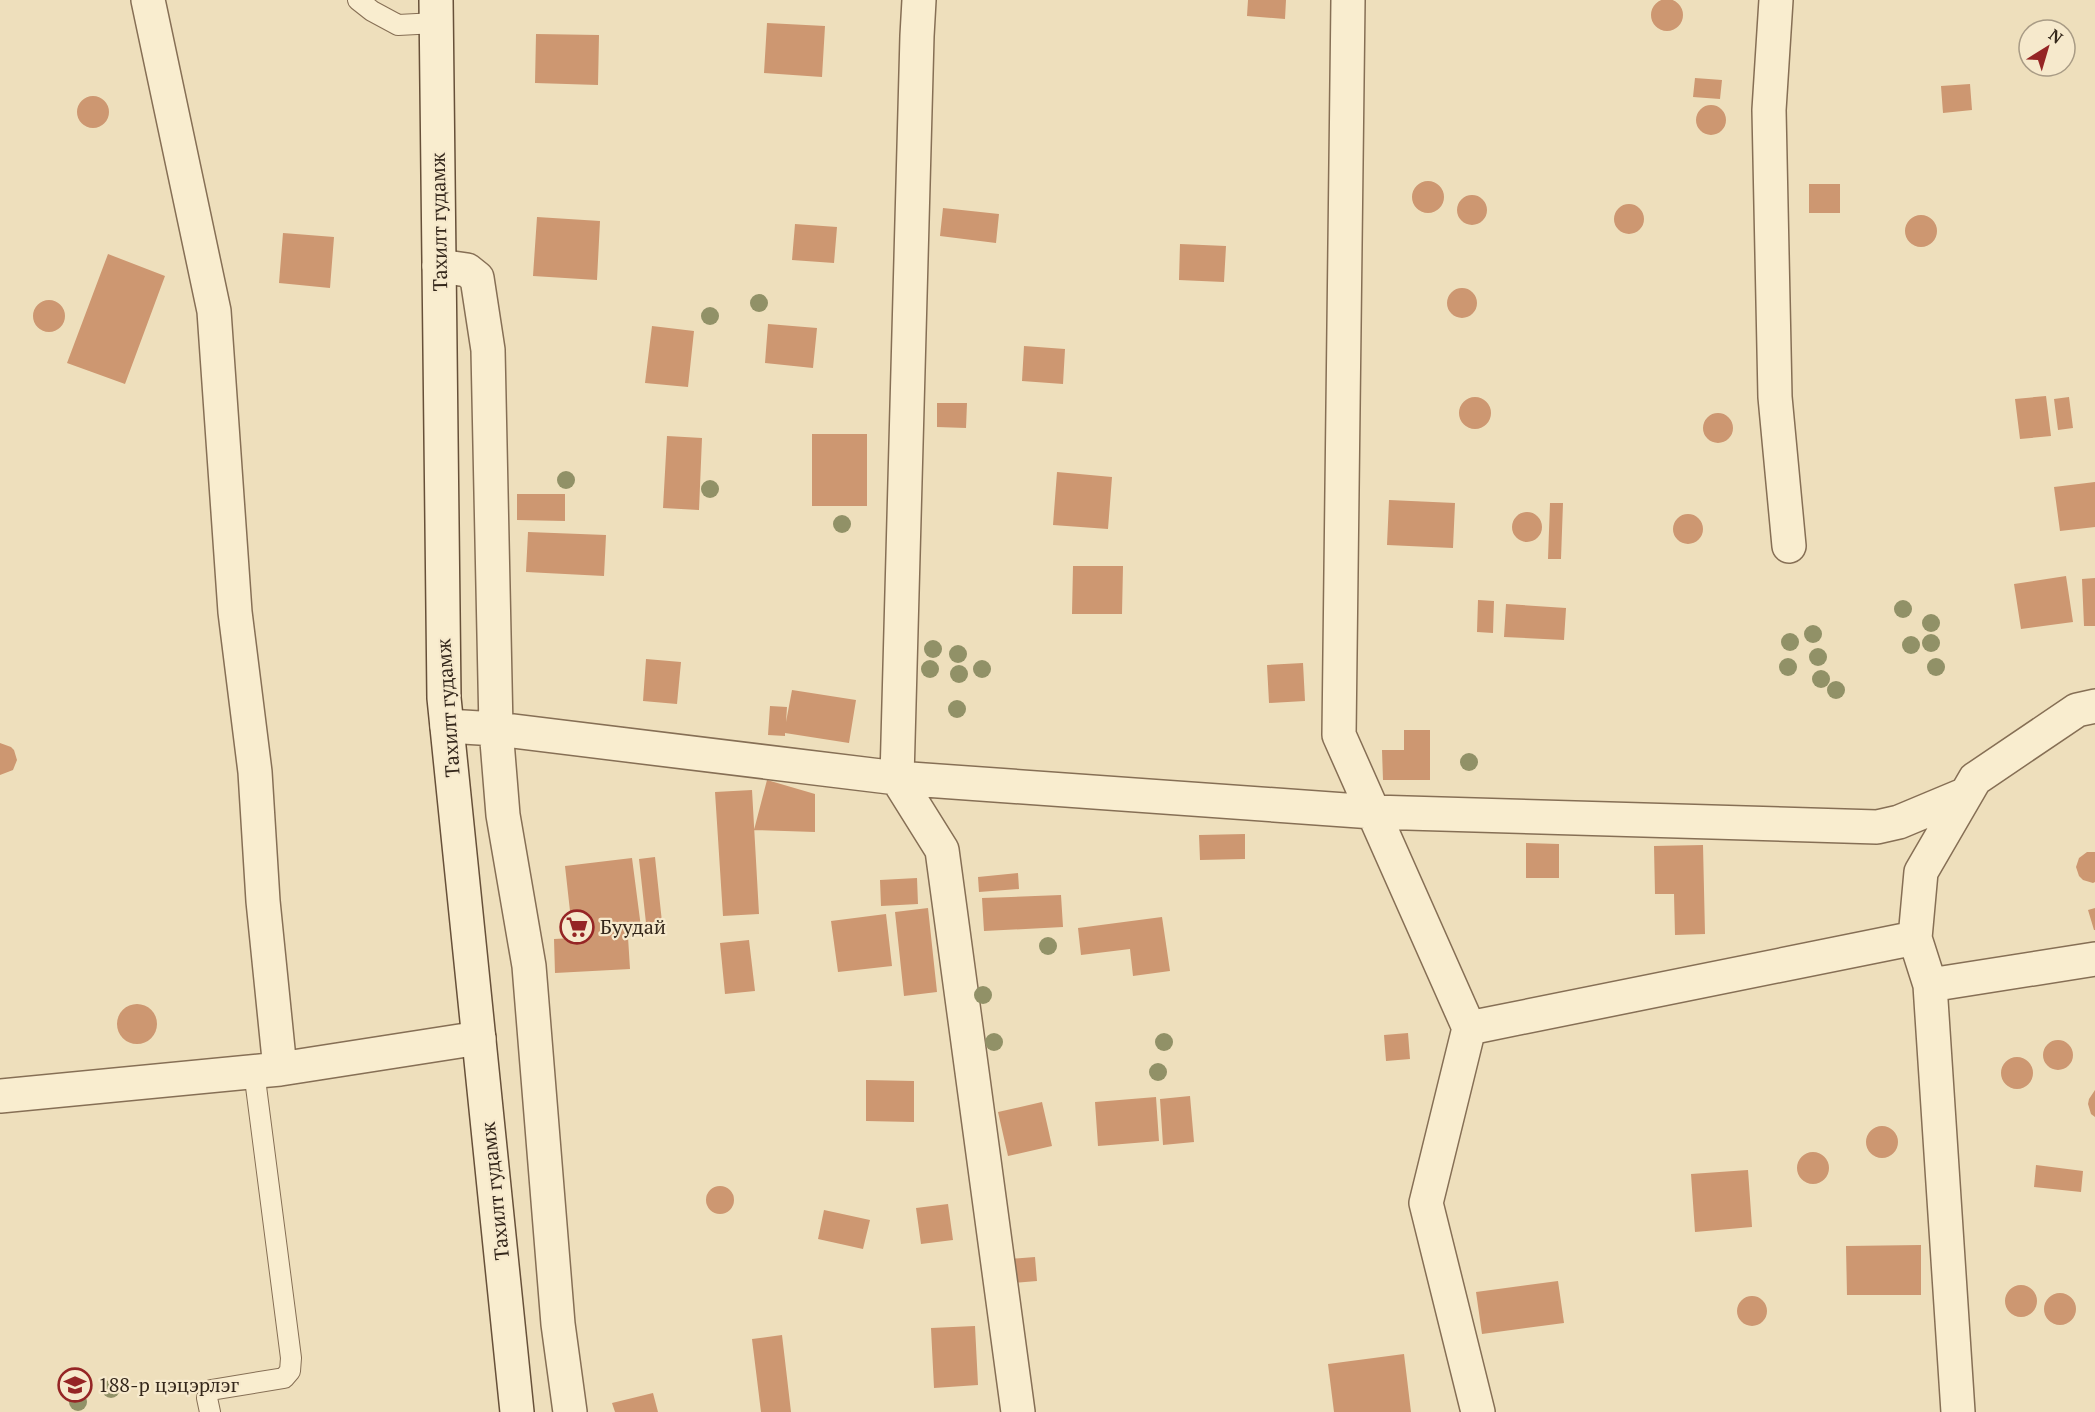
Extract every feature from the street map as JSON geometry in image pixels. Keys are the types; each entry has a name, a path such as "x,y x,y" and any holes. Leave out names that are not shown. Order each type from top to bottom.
{"street":[{"path":"148,0 214,311 235,612 255,772 263,901 267,1070"},
{"path":"919,0 916,36 897,778 942,850 1018,1412"},
{"path":"1348,0 1339,735 1469,1028 1426,1203 1478,1412"},
{"path":"1776,0 1769,110 1774,385 1789,546"},
{"name":"Тахилт гудамж","path":"436,12 444,698 517,1412"},
{"path":"439,266 467,270 477,278 488,351 496,729 503,815 529,966 558,1324 570,1412"},
{"path":"1958,1412 1930,985 1916,938 1921,873 1975,779 2077,710 2095,706"},
{"path":"447,726 496,729 897,778 1373,812 1877,827 1899,822 1966,794"},
{"path":"1469,1028 1916,938"},
{"path":"1930,985 2095,959"},
{"path":"0,1096 267,1070 479,1038"}],"lane":[{"path":"358,0 372,11 398,25 436,12"},
{"path":"210,1412 207,1398 211,1390 284,1378 290,1371 291,1358 267,1070"}],"building":[{"path":"1667,-1 1678,4 1683,15 1678,26 1667,31 1656,26 1651,15 1656,4"},
{"path":"1248,0 1286,0 1285,19 1247,16"},
{"path":"767,23 825,26 822,77 764,73"},
{"path":"536,34 599,35 598,85 535,83"},
{"path":"1695,78 1722,80 1720,99 1693,97"},
{"path":"1970,84 1972,110 1943,113 1941,86"},
{"path":"93,96 104,101 109,112 104,123 93,128 82,123 77,112 82,101"},
{"path":"1711,105 1722,109 1726,120 1722,131 1711,135 1700,131 1696,120 1700,109"},
{"path":"1428,181 1439,186 1444,197 1439,208 1428,213 1417,208 1412,197 1417,186"},
{"path":"1809,184 1840,184 1840,213 1809,213"},
{"path":"1472,195 1483,199 1487,210 1483,221 1472,225 1461,221 1457,210 1461,199"},
{"path":"1629,204 1640,208 1644,219 1640,230 1629,234 1618,230 1614,219 1618,208"},
{"path":"943,208 999,214 996,243 940,236"},
{"path":"1921,215 1932,220 1937,231 1932,242 1921,247 1910,242 1905,231 1910,220"},
{"path":"537,217 600,221 597,280 533,276"},
{"path":"795,224 837,227 834,263 792,260"},
{"path":"283,233 334,237 330,288 279,283"},
{"path":"1180,244 1226,246 1224,282 1179,280"},
{"path":"108,254 165,276 125,384 67,363"},
{"path":"1462,288 1473,292 1477,303 1473,314 1462,318 1451,314 1447,303 1451,292"},
{"path":"49,300 60,305 65,316 60,327 49,332 38,327 33,316 38,305"},
{"path":"768,324 817,328 813,368 765,363"},
{"path":"652,326 694,331 688,387 645,383"},
{"path":"1024,346 1065,349 1063,384 1022,381"},
{"path":"2046,396 2051,436 2020,439 2015,399"},
{"path":"1475,397 1486,402 1491,413 1486,424 1475,429 1464,424 1459,413 1464,402"},
{"path":"2069,397 2073,428 2058,430 2054,399"},
{"path":"937,403 967,403 966,428 937,427"},
{"path":"1718,413 1729,417 1733,428 1729,439 1718,443 1707,439 1703,428 1707,417"},
{"path":"812,434 867,434 867,506 812,506"},
{"path":"667,436 702,438 699,510 663,508"},
{"path":"1057,472 1112,477 1108,529 1053,525"},
{"path":"2095,482 2095,527 2060,531 2054,487"},
{"path":"517,494 565,494 565,521 517,520"},
{"path":"1389,500 1455,503 1453,548 1387,545"},
{"path":"1550,503 1563,503 1561,559 1548,559"},
{"path":"1527,512 1538,516 1542,527 1538,538 1527,542 1516,538 1512,527 1516,516"},
{"path":"1688,514 1699,518 1703,529 1699,540 1688,544 1677,540 1673,529 1677,518"},
{"path":"528,532 606,535 604,576 526,572"},
{"path":"1073,566 1123,566 1122,614 1072,614"},
{"path":"2066,576 2073,622 2021,629 2014,584"},
{"path":"2095,578 2095,626 2084,626 2082,579"},
{"path":"1478,600 1494,601 1493,633 1477,632"},
{"path":"1506,604 1566,608 1564,640 1504,637"},
{"path":"646,659 681,662 677,704 643,701"},
{"path":"1303,663 1305,701 1269,703 1267,665"},
{"path":"792,690 856,700 849,743 785,733 785,736 768,735 770,706 787,707 786,722"},
{"path":"1404,730 1430,730 1430,780 1383,780 1382,750 1404,750"},
{"path":"0,743 14,750 17,760 13,770 0,775"},
{"path":"767,780 815,794 815,832 754,830"},
{"path":"752,790 759,914 723,916 715,792"},
{"path":"1245,834 1245,859 1200,860 1199,835"},
{"path":"1526,843 1559,844 1559,878 1526,878"},
{"path":"1703,845 1705,934 1675,935 1674,894 1655,894 1654,846"},
{"path":"2087,852 2095,852 2095,882 2093,883 2083,880 2076,867 2079,858"},
{"path":"655,857 662,922 646,923 639,859"},
{"path":"632,858 642,935 628,937 630,969 555,973 554,939 573,938 565,866"},
{"path":"1018,873 1019,889 979,892 978,877"},
{"path":"917,878 918,904 881,906 880,880"},
{"path":"1061,895 1063,927 984,931 982,898"},
{"path":"928,908 937,992 904,996 895,912"},
{"path":"2095,908 2095,930 2094,930 2088,910"},
{"path":"886,914 892,966 838,972 831,921"},
{"path":"1162,917 1170,971 1133,976 1130,949 1081,955 1078,928"},
{"path":"749,940 755,991 725,994 720,943"},
{"path":"137,1004 145,1005 151,1010 156,1016 156,1032 151,1038 145,1043 137,1044 129,1043 123,1038 118,1032 117,1024 118,1016 123,1010 129,1005"},
{"path":"1408,1033 1410,1059 1386,1061 1384,1035"},
{"path":"2058,1040 2069,1044 2073,1055 2069,1066 2058,1070 2047,1066 2043,1055 2047,1044"},
{"path":"2017,1057 2028,1062 2033,1073 2028,1084 2017,1089 2006,1084 2001,1073 2006,1062"},
{"path":"866,1080 914,1081 914,1122 866,1121"},
{"path":"2095,1090 2095,1117 2091,1114 2088,1104"},
{"path":"1190,1096 1194,1142 1163,1145 1160,1099"},
{"path":"1156,1097 1159,1141 1098,1146 1095,1102"},
{"path":"1042,1102 1052,1146 1008,1156 998,1112"},
{"path":"1882,1126 1893,1131 1898,1142 1893,1153 1882,1158 1871,1153 1866,1142 1871,1131"},
{"path":"1813,1152 1824,1157 1829,1168 1824,1179 1813,1184 1802,1179 1797,1168 1802,1157"},
{"path":"2036,1165 2083,1171 2081,1192 2034,1187"},
{"path":"1748,1170 1752,1227 1695,1232 1691,1174"},
{"path":"720,1186 730,1190 734,1200 730,1210 720,1214 710,1210 706,1200 710,1190"},
{"path":"948,1204 953,1240 921,1244 916,1208"},
{"path":"824,1210 870,1220 863,1249 818,1239"},
{"path":"1921,1245 1921,1295 1847,1295 1846,1246"},
{"path":"1035,1257 1037,1281 1012,1283 1010,1259"},
{"path":"1558,1281 1564,1323 1482,1334 1476,1292"},
{"path":"2021,1285 2032,1290 2037,1301 2032,1312 2021,1317 2010,1312 2005,1301 2010,1290"},
{"path":"2060,1293 2071,1298 2076,1309 2071,1320 2060,1325 2049,1320 2044,1309 2049,1298"},
{"path":"1752,1296 1763,1300 1767,1311 1763,1322 1752,1326 1741,1322 1737,1311 1741,1300"},
{"path":"975,1326 978,1385 934,1388 931,1328"},
{"path":"782,1335 791,1412 761,1412 752,1339"},
{"path":"1404,1354 1411,1412 1334,1412 1328,1364"},
{"path":"653,1393 658,1412 615,1412 612,1403"}],"place":[{"name":"Буудай","path":"577,927"},
{"name":"188-р цэцэрлэг","path":"75,1385"}]}
